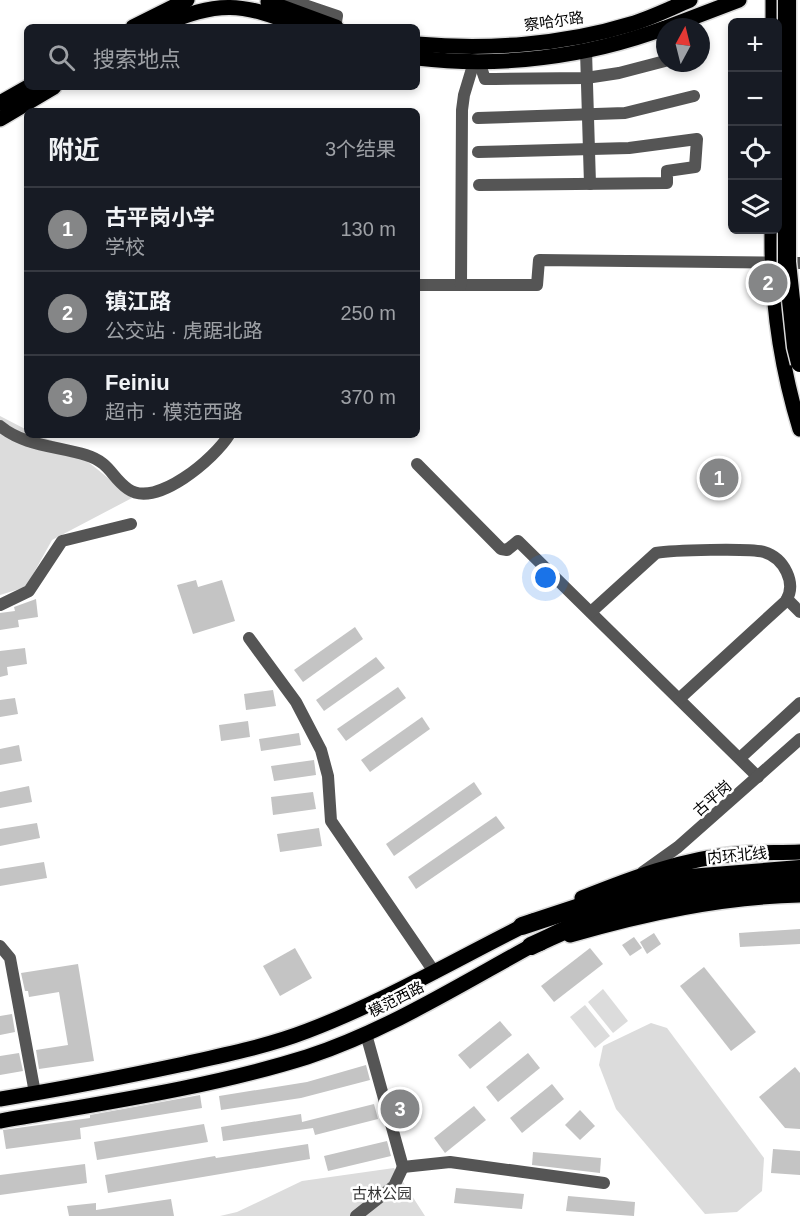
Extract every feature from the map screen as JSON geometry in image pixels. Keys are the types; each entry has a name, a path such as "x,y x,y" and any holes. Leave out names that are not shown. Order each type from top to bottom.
{"highway":[{"path":"787,0 788,262 796,347 800,363"},
{"name":"内环北线","path":"522,926 643,886 677,879 800,869"},
{"name":"内环北线","path":"531,946 598,916 651,899 705,889 800,882"}],"main road":[{"path":"139,24 187,0"},
{"path":"261,0 327,24"},
{"name":"察哈尔路","path":"420,44 500,45 587,35 632,24 690,0"},
{"path":"690,18 739,0"},
{"path":"773,0 773,18"},
{"path":"163,24 196,8 227,5 256,8 296,24"},
{"path":"420,58 504,62 586,51 634,39 656,31"},
{"path":"0,103 24,89"},
{"path":"0,119 49,90"},
{"path":"772,234 775,310 786,382 800,429"},
{"name":"模范西路","path":"0,1099 105,1081 253,1048 305,1032 359,1011 522,926 639,874 691,861 736,854 800,852"},
{"name":"模范西路","path":"0,1121 244,1075 308,1056 366,1034 412,1012 531,946 640,915 689,905 800,895"}],"street":[{"path":"290,0 337,16 336,24"},
{"path":"586,51 590,184"},
{"path":"476,62 485,79 586,78 620,73 656,63"},
{"path":"461,285 462,110 464,95 476,62"},
{"path":"478,118 626,112 693,96"},
{"path":"478,152 629,148 697,139 695,167 667,171 667,183 479,185"},
{"path":"420,285 537,285 539,260 800,263"},
{"path":"0,426 12,436 87,455 107,464 129,490 144,494 157,492 191,473 220,450 227,438"},
{"path":"417,464 501,549 507,550 518,542 758,777"},
{"path":"0,605 29,591 62,541 131,524"},
{"path":"591,612 649,556 666,551 762,551 770,554 788,574 791,593 679,699"},
{"path":"787,599 800,612"},
{"path":"249,638 296,702 321,750 328,776 331,821 435,973"},
{"path":"740,758 800,702"},
{"name":"古平岗","path":"639,874 678,847 800,739"},
{"path":"0,946 10,958 35,1093"},
{"path":"356,1216 394,1186 403,1167 366,1034"},
{"path":"403,1167 450,1162 603,1183"}],"green space":[{"path":"0,416 24,428 24,438 44,438 69,449 132,498 52,540 26,587 0,595"},
{"path":"603,989 628,1021 613,1033 588,1002"},
{"path":"585,1005 610,1036 595,1048 570,1017"},
{"path":"651,1023 667,1028 764,1158 762,1191 737,1212 705,1214 616,1109 599,1065 603,1046"},
{"name":"古林公园","path":"394,1168 425,1216 220,1216 237,1212 302,1181"}],"building":[{"path":"196,580 198,587 222,580 235,621 193,634 177,585"},
{"path":"36,599 38,617 18,620 19,627 0,630 0,613 15,611 14,607"},
{"path":"355,627 363,639 303,682 294,670"},
{"path":"25,648 27,664 7,667 8,675 0,677 0,651"},
{"path":"376,657 385,668 324,711 316,700"},
{"path":"398,687 406,698 346,741 337,729"},
{"path":"273,690 276,706 246,710 244,694"},
{"path":"15,698 18,714 0,717 0,700"},
{"path":"422,717 430,729 370,772 361,760"},
{"path":"248,721 250,737 221,741 219,725"},
{"path":"299,733 301,745 261,751 259,739"},
{"path":"19,745 22,761 0,765 0,749"},
{"path":"314,760 316,775 274,781 271,766"},
{"path":"474,782 482,794 394,856 386,844"},
{"path":"29,786 32,802 0,808 0,792"},
{"path":"313,792 316,809 273,815 271,797"},
{"path":"496,816 505,828 416,889 408,877"},
{"path":"37,823 40,838 0,846 0,829"},
{"path":"319,828 322,846 280,852 277,834"},
{"path":"44,862 47,878 0,886 0,869"},
{"path":"800,929 800,944 740,947 739,933"},
{"path":"654,933 661,944 647,954 640,942"},
{"path":"634,937 642,948 630,956 622,945"},
{"path":"295,948 312,978 280,996 263,966"},
{"path":"590,948 603,964 554,1002 541,986"},
{"path":"78,964 94,1061 39,1069 36,1050 68,1045 59,992 29,997 28,991 25,991 21,973"},
{"path":"704,967 756,1032 731,1051 680,986"},
{"path":"12,1014 15,1032 0,1035 0,1016"},
{"path":"500,1021 512,1035 470,1069 458,1055"},
{"path":"19,1053 23,1071 0,1075 0,1056"},
{"path":"528,1053 540,1068 498,1102 486,1087"},
{"path":"366,1065 370,1080 301,1098 221,1110 219,1096 307,1082"},
{"path":"795,1067 800,1073 800,1129 785,1128 759,1097"},
{"path":"552,1084 564,1099 522,1133 510,1118"},
{"path":"200,1095 202,1108 80,1128 81,1139 6,1149 3,1130 90,1118 90,1115"},
{"path":"374,1104 378,1119 315,1135 313,1128 223,1141 221,1127 301,1114 302,1122"},
{"path":"474,1106 486,1120 445,1153 434,1138"},
{"path":"580,1110 595,1126 580,1140 565,1125"},
{"path":"204,1124 208,1142 97,1160 94,1142"},
{"path":"387,1141 391,1156 328,1171 324,1156"},
{"path":"308,1144 310,1159 108,1193 105,1175 215,1156 216,1158"},
{"path":"773,1149 800,1151 800,1175 771,1173"},
{"path":"533,1152 601,1158 600,1173 532,1165"},
{"path":"85,1164 87,1183 0,1195 0,1175"},
{"path":"456,1188 524,1194 522,1209 454,1203"},
{"path":"568,1196 635,1202 634,1216 566,1211"},
{"path":"171,1199 174,1216 69,1216 67,1206 96,1203 96,1210"}],"place":[{"name":"镇江路","path":"768,283"},
{"name":"古平岗小学","path":"719,478"},
{"name":"Feiniu","path":"400,1109"}]}
